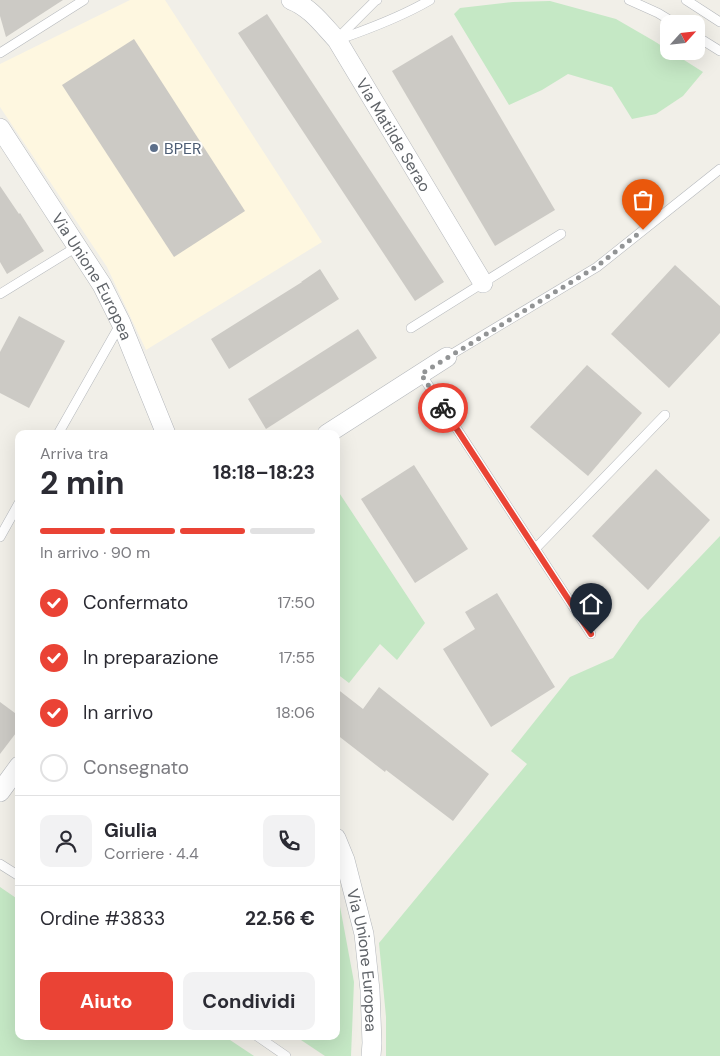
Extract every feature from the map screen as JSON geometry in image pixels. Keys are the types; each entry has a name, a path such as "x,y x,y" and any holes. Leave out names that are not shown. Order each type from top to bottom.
{"street":[{"name":"Via Matilde Serao","path":"291,0 303,6 337,40 483,283"},
{"name":"Via Unione Europea","path":"0,128 102,285 121,323 164,430"},
{"path":"333,430 447,357"},
{"path":"0,792 15,771"},
{"name":"Via Unione Europea","path":"340,848 345,860 364,934 370,990 371,1056"}],"lane":[{"path":"66,0 71,9"},
{"path":"0,53 84,0"},
{"path":"337,40 377,0"},
{"path":"337,40 372,28 417,8 430,0"},
{"path":"629,0 661,15"},
{"path":"686,0 720,22"},
{"path":"705,42 720,51"},
{"path":"447,357 596,267 720,169"},
{"path":"411,328 561,234"},
{"path":"0,294 78,246"},
{"path":"60,430 121,323"},
{"path":"421,374 591,634"},
{"path":"536,549 665,415"},
{"path":"0,536 15,511"},
{"path":"0,864 15,873"},
{"path":"263,1040 286,1056"}],"shaded area":[{"path":"130,0 165,0 322,242 146,350 107,267 0,107 0,64"}],"green space":[{"path":"550,1 616,19 660,45 660,60 684,60 703,72 683,96 656,114 632,119 612,87 568,74 542,90 509,105 454,14 460,8 513,2"},
{"path":"340,494 425,623 397,660 380,644 349,683 340,676"},
{"path":"720,536 720,1056 386,1056 386,1017 379,943 527,764 511,751 570,677 613,658 640,620"},
{"path":"0,887 15,897 15,1040 230,1040 254,1056 0,1056"},
{"path":"340,906 354,982 351,1056 325,1056 301,1040 340,1040"}],"building":[{"path":"0,0 63,0 6,37 0,16"},
{"path":"267,14 444,282 415,301 238,33"},
{"path":"452,35 555,210 495,246 392,71"},
{"name":"BPER","path":"134,39 245,211 174,257 62,85"},
{"path":"0,186 44,251 7,274 0,262"},
{"path":"675,265 720,306 720,333 669,388 611,334"},
{"path":"320,269 339,299 229,369 211,339"},
{"path":"19,316 65,341 29,408 0,393 0,352"},
{"path":"358,329 377,358 266,429 248,399"},
{"path":"587,365 642,413 588,476 530,427"},
{"path":"414,465 468,549 415,583 361,499"},
{"path":"656,469 710,520 648,590 592,536"},
{"path":"497,593 555,687 491,727 443,649 475,629 465,612"},
{"path":"379,687 489,774 453,821 340,737 340,691 363,709"},
{"path":"0,702 15,713 15,734 0,754"}],"way so far":[{"path":"443,408 421,374 596,267 643,230"}],"place":[{"name":"BPER","path":"154,148"}],"route":[{"path":"443,408 591,634"}]}
